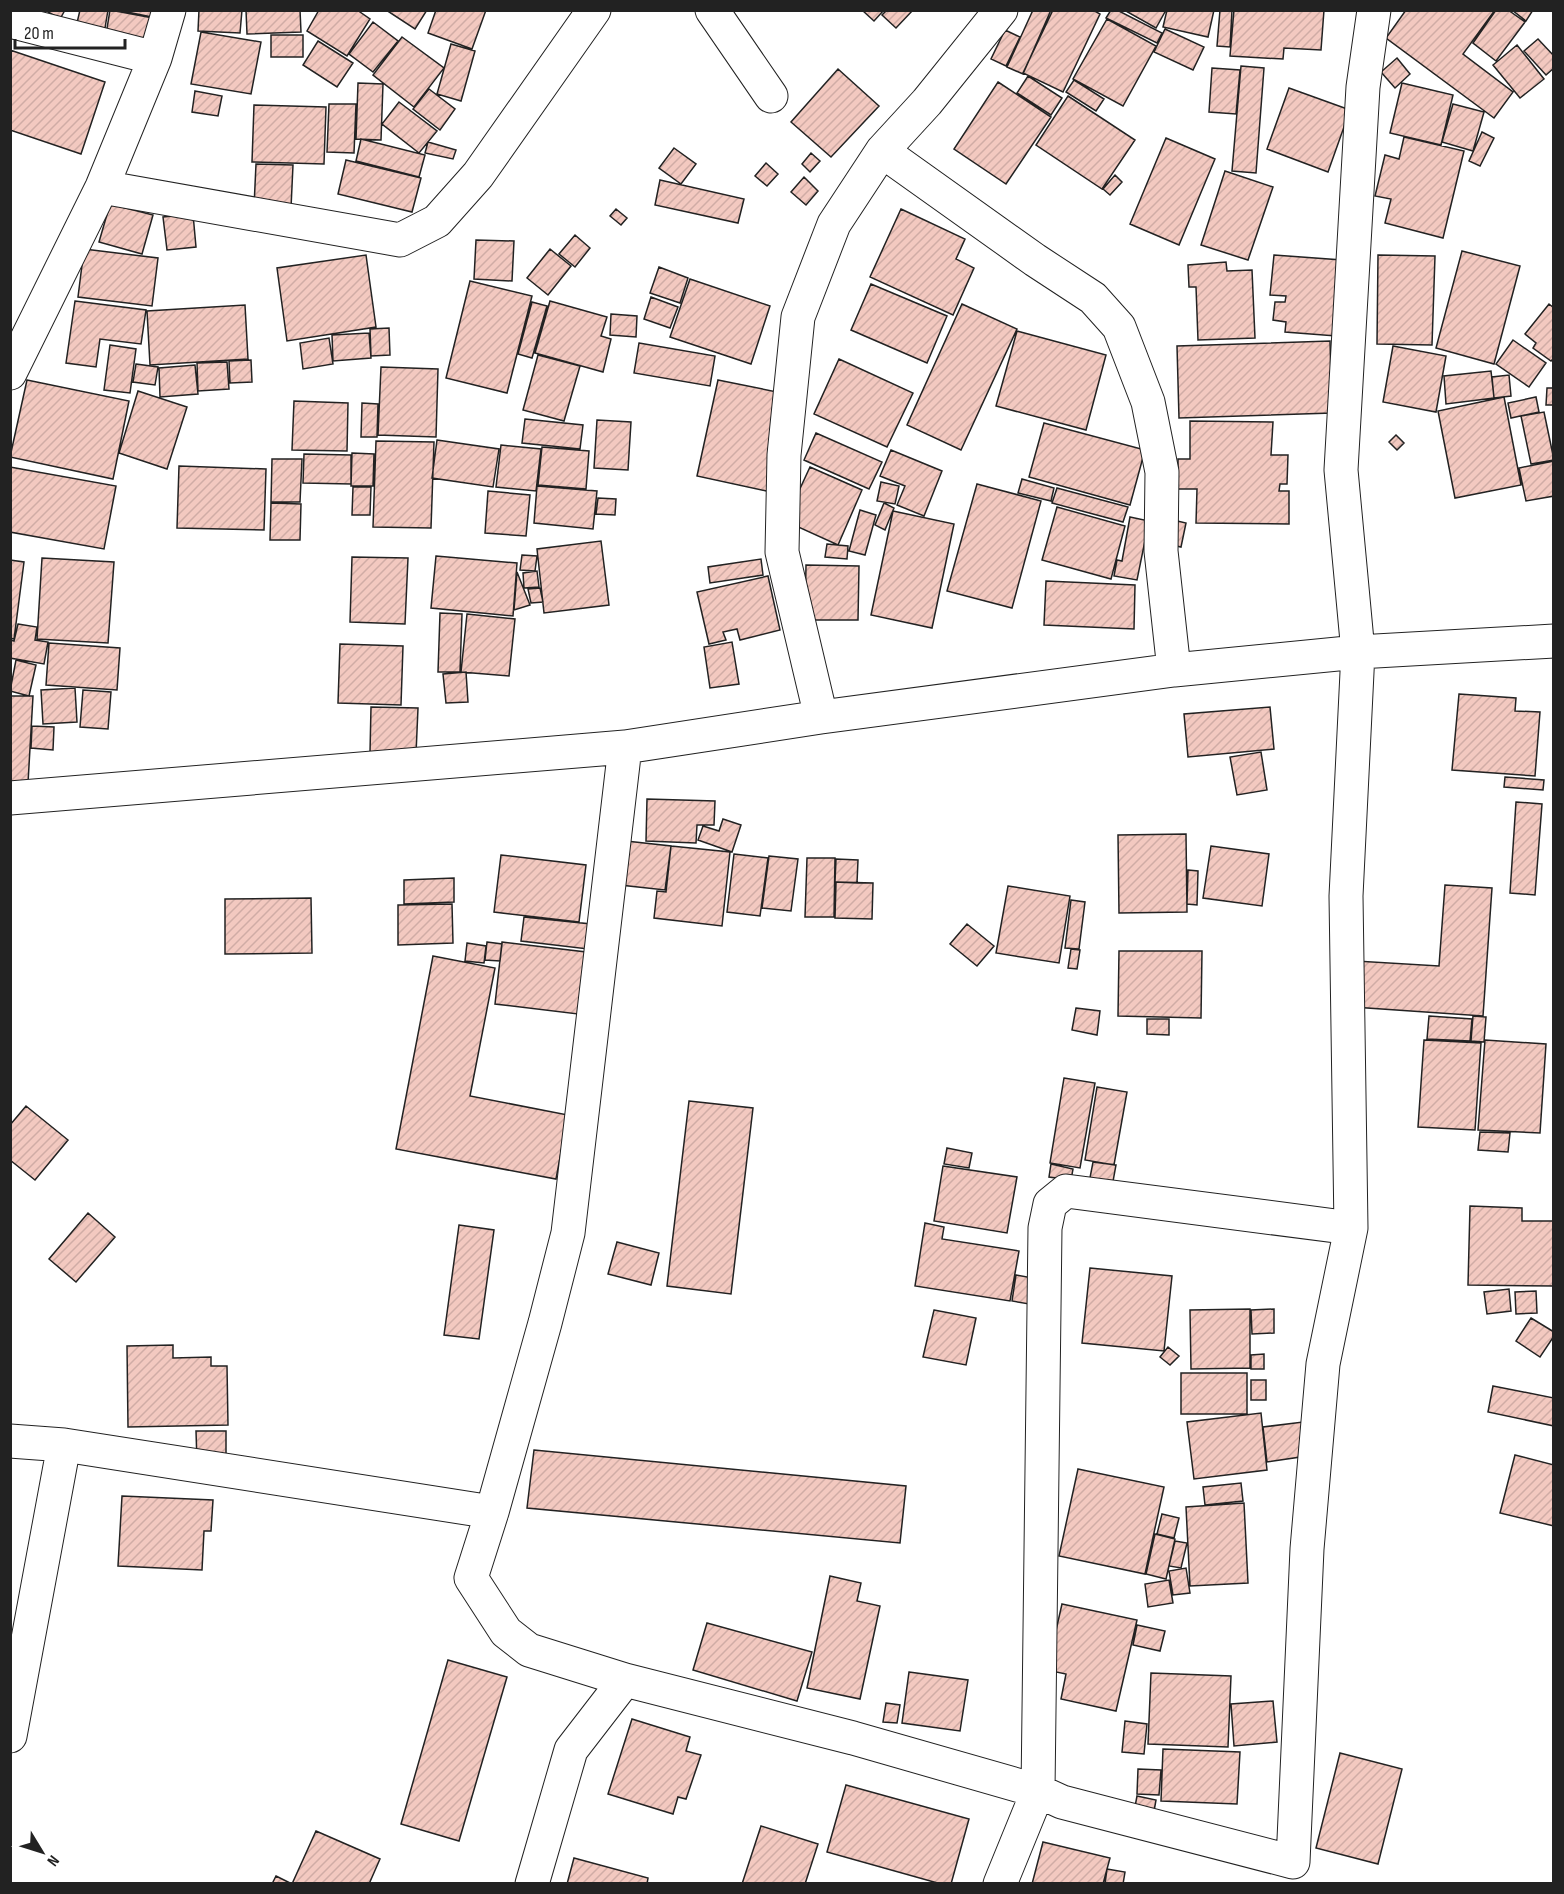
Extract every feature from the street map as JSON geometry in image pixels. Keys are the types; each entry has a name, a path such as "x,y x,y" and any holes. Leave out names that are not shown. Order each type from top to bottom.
{"street":[{"path":"10,373 102,187 155,58 169,10"},
{"path":"102,187 400,240 437,221 478,176 594,10"},
{"path":"712,10 771,96"},
{"path":"821,717 782,552 784,456 798,317 834,224 882,152 927,102 1001,10"},
{"path":"626,747 568,1233 492,1512 471,1578 506,1632 529,1650 625,1680 853,1738 1038,1791 1062,1802 1289,1873 1307,1549 1323,1364 1351,1228 1346,896 1358,652 1341,470 1363,87 1374,10"},
{"path":"10,21 155,58"},
{"path":"882,152 1093,298 1119,327 1148,402 1162,472 1161,550 1174,669"},
{"path":"10,798 626,747 821,717 1174,669 1358,652 1554,641"},
{"path":"1000,1884 1038,1791 1045,1228 1050,1204 1066,1191 1351,1228"},
{"path":"10,1441 64,1444 492,1512"},
{"path":"10,1736 64,1444"},
{"path":"532,1884 571,1750 625,1680"}],"building":[{"path":"49,10 65,10 60,19 48,12"},
{"path":"80,10 108,10 105,28 77,23"},
{"path":"110,10 153,18 149,42 106,35"},
{"path":"117,10 158,10 157,18"},
{"path":"199,10 242,10 240,33 198,31"},
{"path":"246,10 300,10 301,32 247,34"},
{"path":"319,10 357,10 370,19 347,56 307,31"},
{"path":"386,10 427,10 415,29"},
{"path":"436,10 486,10 472,49 428,33"},
{"path":"862,10 884,10 874,21"},
{"path":"887,10 913,10 896,28 882,15"},
{"path":"1033,10 1051,10 1023,74 1007,67"},
{"path":"1053,10 1093,10 1100,14 1063,92 1023,73"},
{"path":"1111,10 1117,10 1162,33 1157,43 1106,18"},
{"path":"1124,10 1166,10 1156,28"},
{"path":"1167,10 1214,10 1208,37 1163,27"},
{"path":"1220,10 1232,10 1230,47 1217,46"},
{"path":"1234,10 1324,10 1321,50 1284,48 1283,59 1230,56"},
{"path":"1406,10 1495,10 1463,54 1513,92 1494,118 1386,38"},
{"path":"1496,10 1508,10 1525,22 1496,61 1473,43"},
{"path":"1512,10 1533,10 1526,21"},
{"path":"1107,19 1156,46 1123,106 1073,79"},
{"path":"373,22 398,41 373,72 349,54"},
{"path":"1165,29 1204,47 1193,70 1154,52"},
{"path":"1005,30 1020,37 1006,66 991,59"},
{"path":"201,32 261,42 251,94 191,84"},
{"path":"271,35 303,35 303,57 271,57"},
{"path":"402,37 444,68 414,107 373,75"},
{"path":"1538,39 1554,56 1554,68 1546,75 1524,51"},
{"path":"318,41 353,63 337,87 303,65"},
{"path":"451,44 475,51 461,101 437,94"},
{"path":"1517,45 1544,79 1520,98 1493,65"},
{"path":"10,50 105,82 81,154 10,130"},
{"path":"1397,58 1410,74 1395,88 1381,72"},
{"path":"1241,66 1264,68 1256,173 1232,171"},
{"path":"1212,68 1240,70 1236,114 1209,112"},
{"path":"838,69 879,106 831,157 791,122"},
{"path":"1028,76 1062,98 1051,115 1017,93"},
{"path":"1074,80 1104,99 1096,111 1066,92"},
{"path":"998,82 1051,117 1006,184 954,149"},
{"path":"358,83 383,84 381,140 356,139"},
{"path":"1402,83 1453,95 1441,145 1390,133"},
{"path":"1289,88 1350,110 1328,172 1267,149"},
{"path":"429,89 455,109 440,130 413,109"},
{"path":"195,91 222,96 218,116 192,112"},
{"path":"1068,96 1135,140 1102,189 1036,145"},
{"path":"399,102 437,131 419,153 382,124"},
{"path":"329,104 356,104 354,153 327,152"},
{"path":"1453,104 1484,112 1473,151 1442,142"},
{"path":"254,105 326,107 324,164 252,162"},
{"path":"1482,132 1494,138 1480,166 1469,161"},
{"path":"1404,137 1464,151 1443,238 1385,223 1391,199 1375,196 1385,155 1399,159"},
{"path":"1166,138 1215,159 1179,245 1130,224"},
{"path":"361,139 425,155 419,177 356,161"},
{"path":"428,142 456,150 453,159 425,153"},
{"path":"674,148 696,164 681,184 659,168"},
{"path":"811,153 820,161 810,172 802,164"},
{"path":"346,160 421,178 412,212 338,194"},
{"path":"766,163 778,174 767,186 755,176"},
{"path":"256,164 293,165 291,208 254,207"},
{"path":"1225,171 1273,187 1248,260 1201,245"},
{"path":"1115,175 1122,182 1110,195 1103,189"},
{"path":"804,177 818,191 806,205 791,192"},
{"path":"660,180 744,199 738,223 655,205"},
{"path":"110,204 153,215 142,254 99,242"},
{"path":"616,209 627,218 621,225 610,216"},
{"path":"901,209 965,239 956,259 974,268 953,315 870,277"},
{"path":"193,214 196,247 167,250 163,217"},
{"path":"575,235 590,248 575,267 559,254"},
{"path":"476,240 514,241 512,281 474,279"},
{"path":"84,249 158,258 152,306 78,297"},
{"path":"550,249 571,266 548,295 527,278"},
{"path":"1462,251 1520,266 1494,364 1436,348"},
{"path":"366,255 376,327 287,341 277,268"},
{"path":"1274,255 1342,260 1336,336 1285,332 1286,322 1273,320 1275,302 1285,302 1286,296 1270,295"},
{"path":"1378,255 1435,256 1432,345 1377,344"},
{"path":"1226,262 1227,271 1252,270 1255,338 1198,340 1196,287 1189,287 1188,265"},
{"path":"659,267 688,278 680,303 650,293"},
{"path":"690,279 770,306 751,364 670,337"},
{"path":"470,281 532,296 507,393 446,378"},
{"path":"871,284 947,316 927,363 851,330"},
{"path":"651,297 678,307 670,328 644,319"},
{"path":"75,301 146,310 141,344 100,339 96,367 66,363"},
{"path":"550,301 607,317 601,336 611,339 603,372 535,353"},
{"path":"532,302 547,306 532,358 518,354"},
{"path":"962,304 1017,329 961,450 907,425"},
{"path":"1549,304 1554,308 1554,358 1551,361 1533,348 1536,343 1525,334"},
{"path":"245,305 248,359 150,365 147,311"},
{"path":"611,314 637,316 636,337 610,335"},
{"path":"389,328 390,355 371,356 370,329"},
{"path":"1017,331 1106,355 1086,430 996,406"},
{"path":"369,333 371,358 333,361 332,335"},
{"path":"329,338 333,364 303,369 300,343"},
{"path":"1513,340 1546,363 1529,387 1496,364"},
{"path":"1330,341 1332,413 1179,418 1177,346"},
{"path":"639,343 715,356 710,386 634,373"},
{"path":"110,345 136,349 130,393 104,390"},
{"path":"1393,346 1446,356 1436,412 1383,402"},
{"path":"538,355 580,366 564,421 523,410"},
{"path":"839,359 913,393 887,447 814,414"},
{"path":"251,360 252,382 230,383 229,361"},
{"path":"227,362 229,389 198,391 197,363"},
{"path":"136,364 158,367 155,385 133,382"},
{"path":"195,365 198,394 160,397 159,368"},
{"path":"381,367 438,369 436,437 378,435"},
{"path":"1491,371 1494,398 1446,404 1444,376"},
{"path":"1509,375 1511,396 1494,398 1492,377"},
{"path":"27,380 129,401 113,479 10,457"},
{"path":"718,380 792,395 771,492 697,476"},
{"path":"1547,388 1554,388 1554,405 1546,405"},
{"path":"138,391 187,407 167,469 119,453"},
{"path":"1504,397 1521,485 1455,498 1438,411"},
{"path":"1536,397 1539,412 1511,418 1508,403"},
{"path":"294,401 348,403 347,451 292,450"},
{"path":"362,403 378,404 377,437 361,437"},
{"path":"1544,412 1554,460 1531,464 1521,416"},
{"path":"525,419 583,425 580,449 522,443"},
{"path":"597,420 631,422 628,470 594,468"},
{"path":"1190,421 1273,422 1271,455 1288,455 1287,484 1280,484 1279,491 1289,491 1289,524 1196,523 1197,489 1178,489 1178,459 1190,459"},
{"path":"1044,423 1145,450 1130,505 1029,477"},
{"path":"816,433 882,462 869,489 804,460"},
{"path":"1396,435 1404,443 1397,450 1389,442"},
{"path":"437,440 499,449 493,487 432,478"},
{"path":"376,441 434,442 431,528 373,527"},
{"path":"501,445 541,449 536,491 496,487"},
{"path":"542,447 589,451 586,489 538,485"},
{"path":"891,450 942,471 924,516 897,505 905,486 880,476"},
{"path":"352,453 374,454 373,486 351,486"},
{"path":"304,454 351,455 351,484 303,483"},
{"path":"272,459 302,459 300,502 271,502"},
{"path":"1554,461 1554,496 1526,501 1519,468"},
{"path":"179,466 266,469 264,530 177,528"},
{"path":"10,467 116,486 104,549 10,532"},
{"path":"810,467 862,490 838,545 785,521"},
{"path":"1022,479 1054,488 1051,501 1018,493"},
{"path":"881,482 899,486 895,504 877,501"},
{"path":"977,484 1041,501 1012,608 947,591"},
{"path":"537,486 597,491 593,529 534,523"},
{"path":"353,487 371,487 370,515 352,515"},
{"path":"1057,488 1128,507 1123,522 1052,503"},
{"path":"488,491 530,495 526,536 485,533"},
{"path":"598,498 616,499 615,515 596,514"},
{"path":"271,503 301,504 300,540 270,540"},
{"path":"884,503 894,508 885,530 875,525"},
{"path":"1057,507 1125,526 1111,579 1042,560"},
{"path":"860,510 876,515 865,555 849,551"},
{"path":"893,511 954,524 932,628 871,615"},
{"path":"1130,517 1149,521 1137,580 1114,576 1117,560 1122,561"},
{"path":"1169,519 1186,523 1181,547 1163,543"},
{"path":"601,541 609,605 544,613 537,549"},
{"path":"827,544 848,546 847,559 825,557"},
{"path":"522,555 537,556 535,571 520,570"},
{"path":"436,556 517,563 513,616 431,608"},
{"path":"352,557 408,558 405,624 350,622"},
{"path":"42,558 114,562 108,643 37,639"},
{"path":"761,559 763,575 710,583 708,567"},
{"path":"10,560 24,562 14,639 10,638"},
{"path":"806,565 859,566 858,620 805,620"},
{"path":"537,571 539,587 524,588 523,573"},
{"path":"517,572 530,605 514,610"},
{"path":"768,576 780,630 740,640 737,629 723,632 726,640 709,644 697,592"},
{"path":"1046,581 1135,585 1134,629 1044,625"},
{"path":"540,588 543,602 531,603 528,589"},
{"path":"440,613 462,614 460,672 438,672"},
{"path":"467,614 515,619 509,676 461,672"},
{"path":"18,624 37,627 35,640 48,642 44,664 10,658 10,640 14,641"},
{"path":"732,642 739,684 710,688 704,647"},
{"path":"49,643 120,648 117,690 46,685"},
{"path":"340,644 403,646 401,705 338,703"},
{"path":"16,660 36,665 29,696 10,691"},
{"path":"466,672 468,702 446,703 443,674"},
{"path":"75,688 77,722 43,724 41,690"},
{"path":"83,690 111,692 108,729 80,727"},
{"path":"1459,694 1516,698 1515,711 1540,712 1535,776 1452,770"},
{"path":"10,696 33,696 28,783 10,782"},
{"path":"371,707 418,708 416,754 370,753"},
{"path":"1270,707 1274,749 1188,757 1184,714"},
{"path":"32,726 54,727 53,750 31,748"},
{"path":"1261,752 1267,790 1237,795 1230,757"},
{"path":"1505,777 1544,780 1543,790 1504,787"},
{"path":"647,799 715,801 714,825 697,825 696,843 646,841"},
{"path":"1516,802 1542,804 1535,895 1510,893"},
{"path":"723,819 741,825 732,852 698,840 703,826 719,831"},
{"path":"1186,834 1187,912 1119,913 1118,835"},
{"path":"626,841 671,846 665,890 620,885"},
{"path":"671,846 730,852 722,926 654,918 657,891 666,892"},
{"path":"1211,846 1269,854 1262,906 1203,898"},
{"path":"734,854 768,858 760,916 727,912"},
{"path":"501,855 586,865 579,922 494,912"},
{"path":"769,856 798,859 791,911 762,908"},
{"path":"807,858 835,858 834,917 805,917"},
{"path":"836,859 858,860 857,883 835,882"},
{"path":"1188,870 1198,871 1197,905 1187,904"},
{"path":"454,878 454,902 404,904 404,880"},
{"path":"836,882 873,883 872,919 835,918"},
{"path":"1445,885 1492,888 1483,1016 1353,1007 1356,961 1439,966"},
{"path":"1008,886 1070,896 1059,963 996,953"},
{"path":"311,898 312,953 225,954 225,899"},
{"path":"1071,900 1085,902 1079,949 1065,948"},
{"path":"452,904 453,943 398,945 398,905"},
{"path":"524,917 591,924 588,949 521,941"},
{"path":"967,924 994,946 977,966 950,944"},
{"path":"487,942 502,944 500,961 485,960"},
{"path":"502,942 586,952 578,1014 495,1004"},
{"path":"467,943 486,946 484,963 465,961"},
{"path":"1071,949 1080,950 1077,969 1068,968"},
{"path":"1119,951 1202,951 1201,1018 1118,1016"},
{"path":"433,956 495,968 470,1096 568,1115 556,1179 396,1149"},
{"path":"1076,1008 1100,1011 1097,1035 1072,1030"},
{"path":"1429,1016 1472,1019 1470,1041 1427,1039"},
{"path":"1473,1016 1486,1017 1484,1042 1471,1041"},
{"path":"1147,1019 1169,1019 1169,1035 1147,1034"},
{"path":"1424,1040 1481,1043 1475,1130 1418,1127"},
{"path":"1485,1040 1546,1044 1540,1133 1478,1130"},
{"path":"1064,1078 1095,1083 1080,1168 1050,1163"},
{"path":"1097,1087 1127,1092 1114,1165 1085,1160"},
{"path":"689,1101 753,1108 731,1294 667,1286"},
{"path":"26,1106 68,1140 35,1180 10,1160 10,1125"},
{"path":"1480,1132 1510,1133 1508,1152 1478,1150"},
{"path":"947,1148 972,1153 969,1168 944,1164"},
{"path":"1093,1162 1116,1165 1112,1187 1089,1183"},
{"path":"1051,1164 1073,1169 1071,1180 1049,1177"},
{"path":"943,1166 1017,1177 1007,1233 934,1221"},
{"path":"1470,1206 1522,1208 1522,1221 1554,1221 1554,1286 1468,1285"},
{"path":"88,1213 115,1237 76,1282 49,1259"},
{"path":"925,1223 944,1227 942,1239 1019,1251 1010,1301 915,1286"},
{"path":"459,1225 494,1230 479,1339 444,1335"},
{"path":"617,1242 659,1253 651,1285 608,1274"},
{"path":"1090,1268 1172,1276 1164,1351 1082,1343"},
{"path":"1016,1275 1033,1278 1029,1304 1012,1301"},
{"path":"1509,1289 1511,1311 1487,1314 1484,1292"},
{"path":"1536,1291 1537,1313 1516,1314 1515,1292"},
{"path":"1250,1309 1250,1368 1191,1369 1190,1310"},
{"path":"1274,1309 1274,1333 1252,1334 1251,1310"},
{"path":"934,1310 976,1318 966,1365 923,1357"},
{"path":"1531,1318 1554,1332 1554,1336 1540,1357 1516,1341"},
{"path":"173,1345 173,1358 211,1357 211,1366 227,1366 228,1425 128,1427 127,1346"},
{"path":"1168,1347 1179,1356 1170,1365 1160,1357"},
{"path":"1264,1354 1264,1369 1251,1369 1251,1355"},
{"path":"1181,1373 1247,1373 1247,1414 1181,1414"},
{"path":"1251,1380 1266,1380 1266,1400 1251,1400"},
{"path":"1493,1386 1554,1398 1554,1426 1488,1412"},
{"path":"1261,1413 1267,1470 1194,1479 1187,1422"},
{"path":"1303,1422 1307,1456 1267,1462 1263,1427"},
{"path":"196,1431 226,1431 226,1461 197,1462"},
{"path":"534,1450 906,1486 900,1543 527,1508"},
{"path":"1515,1455 1554,1465 1554,1526 1500,1513"},
{"path":"1078,1469 1164,1487 1145,1574 1059,1556"},
{"path":"1241,1483 1243,1501 1205,1505 1203,1487"},
{"path":"122,1496 213,1500 211,1531 204,1531 202,1570 118,1566"},
{"path":"1244,1503 1248,1583 1190,1586 1186,1507"},
{"path":"1162,1514 1179,1518 1174,1538 1157,1534"},
{"path":"1155,1534 1175,1539 1166,1579 1146,1574"},
{"path":"1175,1541 1187,1543 1181,1568 1169,1566"},
{"path":"1186,1568 1190,1593 1173,1595 1169,1571"},
{"path":"830,1576 861,1583 857,1601 880,1606 860,1699 807,1688"},
{"path":"1169,1580 1173,1603 1148,1607 1145,1584"},
{"path":"1062,1604 1137,1620 1116,1711 1061,1699 1066,1674 1047,1670"},
{"path":"707,1623 812,1652 797,1701 693,1670"},
{"path":"1137,1625 1165,1631 1160,1651 1133,1645"},
{"path":"448,1660 507,1677 459,1841 401,1824"},
{"path":"909,1672 968,1680 960,1731 902,1723"},
{"path":"1151,1673 1231,1676 1228,1747 1148,1744"},
{"path":"1273,1701 1277,1742 1234,1746 1231,1704"},
{"path":"886,1703 900,1705 897,1723 883,1722"},
{"path":"632,1719 690,1737 686,1751 701,1755 686,1799 678,1797 673,1814 608,1794"},
{"path":"1125,1721 1147,1724 1144,1754 1122,1752"},
{"path":"1163,1749 1240,1752 1237,1804 1161,1801"},
{"path":"1340,1753 1402,1769 1378,1864 1316,1848"},
{"path":"1138,1769 1161,1770 1159,1795 1137,1794"},
{"path":"846,1785 969,1819 951,1884 941,1884 827,1852"},
{"path":"1137,1796 1156,1800 1153,1817 1134,1812"},
{"path":"761,1826 818,1844 805,1884 742,1884"},
{"path":"316,1831 380,1859 369,1884 292,1884"},
{"path":"1043,1842 1110,1858 1103,1884 1032,1884"},
{"path":"574,1858 648,1878 647,1884 567,1884"},
{"path":"1107,1869 1125,1872 1123,1884 1105,1884"},
{"path":"276,1876 292,1884 272,1884"}]}
